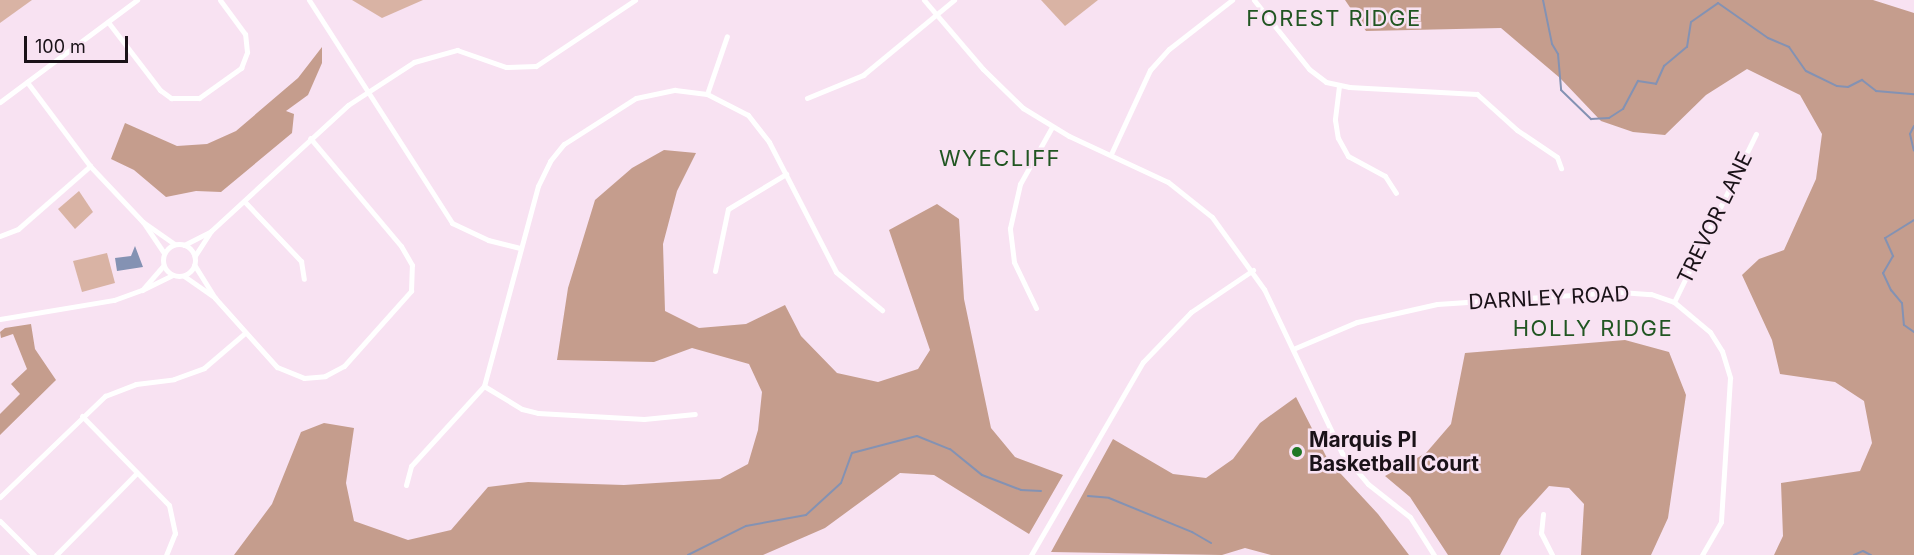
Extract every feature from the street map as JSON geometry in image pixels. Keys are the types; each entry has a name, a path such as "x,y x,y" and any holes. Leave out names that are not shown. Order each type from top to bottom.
{"street":[{"path":"0,102 137,0"},
{"path":"108,22 160,90 171,98 193,99 241,68 247,52 245,34 220,0"},
{"path":"309,0 452,223 488,240 520,248"},
{"path":"143,222 174,244 184,245 211,231 348,105 414,62 442,52 469,52 506,68 536,66 636,0"},
{"path":"924,0 1007,94 1052,127 1147,170 1188,196 1225,232 1252,270 1293,349 1342,453 1368,484 1410,517 1434,555"},
{"path":"807,98 863,75 954,0"},
{"path":"1111,154 1155,64 1232,0"},
{"path":"1254,0 1309,69 1339,86 1477,94 1517,130 1557,157 1561,168"},
{"path":"707,94 728,36"},
{"path":"27,82 90,166 143,222 164,253 164,266 173,276"},
{"path":"1339,86 1335,120 1338,138 1348,156 1385,176 1396,193"},
{"path":"406,485 411,466 484,386 538,186 550,161 564,144 636,98 675,90 707,94 748,115 769,142 836,272 882,310"},
{"path":"1036,308 1014,262 1010,228 1020,184 1052,127"},
{"name":"TREVOR LANE","path":"1674,302 1756,134"},
{"path":"194,265 215,298 245,333 286,373 304,378 325,376 344,366 411,291 412,265 401,246 310,138"},
{"path":"0,236 18,229 90,166"},
{"path":"715,271 728,209 786,174"},
{"path":"244,201 305,267 304,279"},
{"path":"184,276 194,265 195,256 211,231"},
{"path":"164,253 174,244"},
{"path":"184,245 195,256"},
{"path":"142,290 164,266"},
{"path":"1031,555 1143,362 1191,312 1252,270"},
{"path":"0,319 114,300 173,276 184,276 215,298"},
{"name":"DARNLEY ROAD","path":"1293,349 1358,322 1437,304 1620,292 1651,294 1674,302 1710,332 1722,351 1730,378 1721,522 1702,555"},
{"path":"0,497 82,417 119,389 174,379 204,368 245,333"},
{"path":"484,386 522,409 558,416 644,419 695,414"},
{"path":"82,417 169,505 175,519 171,549 166,555"},
{"path":"56,555 137,473"},
{"path":"1543,514 1541,533 1552,555"},
{"path":"0,521 33,555"}],"shaded area":[{"path":"0,0 32,0 0,23"},
{"path":"352,0 423,0 382,18"},
{"path":"1041,0 1098,0 1065,26"},
{"path":"1345,0 1873,0 1914,13 1914,555 1774,555 1783,536 1781,483 1860,471 1872,443 1864,401 1835,382 1780,374 1772,340 1742,275 1759,259 1784,250 1816,179 1822,134 1800,95 1747,69 1706,95 1665,135 1633,132 1601,121 1560,78 1501,28 1366,31"},
{"path":"322,47 322,63 308,95 286,111 294,114 292,133 221,192 196,191 166,197 134,170 111,159 125,123 177,146 207,144 236,131 298,78"},
{"path":"664,150 696,153 677,191 663,244 665,311 699,328 746,324 785,305 801,336 837,373 878,382 918,369 930,350 889,230 937,204 959,219 964,299 991,428 1015,457 1063,475 1029,534 934,475 900,473 825,528 763,555 234,555 272,504 301,432 324,423 354,428 346,483 354,521 408,540 451,530 488,487 528,482 624,485 720,479 748,464 758,430 762,392 749,364 692,348 654,362 557,360 568,288 595,200 632,168"},
{"path":"79,191 93,212 75,229 58,209"},
{"path":"107,253 115,283 82,292 73,261"},
{"path":"31,324 35,349 56,380 0,435 0,414 20,394 11,384 27,369 13,334 1,338 0,332 5,328"},
{"path":"1625,340 1669,352 1686,395 1668,518 1651,555 1581,555 1584,504 1569,488 1549,486 1519,519 1500,555 1448,555 1410,497 1385,476 1426,453 1451,424 1465,353"},
{"path":"1296,397 1328,460 1378,514 1409,555 1271,555 1245,548 1222,555 1051,552 1113,439 1173,474 1206,478 1233,459 1260,423"}],"water":[{"path":"135,246 143,267 117,271 115,258 131,256"}],"waterway":[{"path":"1543,0 1552,44 1558,54 1561,90 1591,119 1609,118 1623,109 1638,81 1656,84 1664,66 1687,47 1691,22 1718,3 1768,38 1789,47 1806,71 1837,86 1848,87 1862,80 1876,91 1914,94"},
{"path":"1914,126 1910,134 1914,151"},
{"path":"1914,220 1885,238 1893,256 1883,273 1891,290 1902,303 1904,325 1914,332"},
{"path":"688,555 746,526 806,515 841,483 852,453 917,436 950,449 982,475 1021,490 1041,491"},
{"path":"1088,496 1109,498 1192,532 1211,543"},
{"path":"1854,555 1863,551 1871,555"}],"place":[{"name":"Marquis Pl Basketball Court","path":"1297,452"}],"district":[{"name":"FOREST RIDGE","path":"1334,19"},
{"name":"WYECLIFF","path":"1000,159"},
{"name":"HOLLY RIDGE","path":"1593,329"}]}
